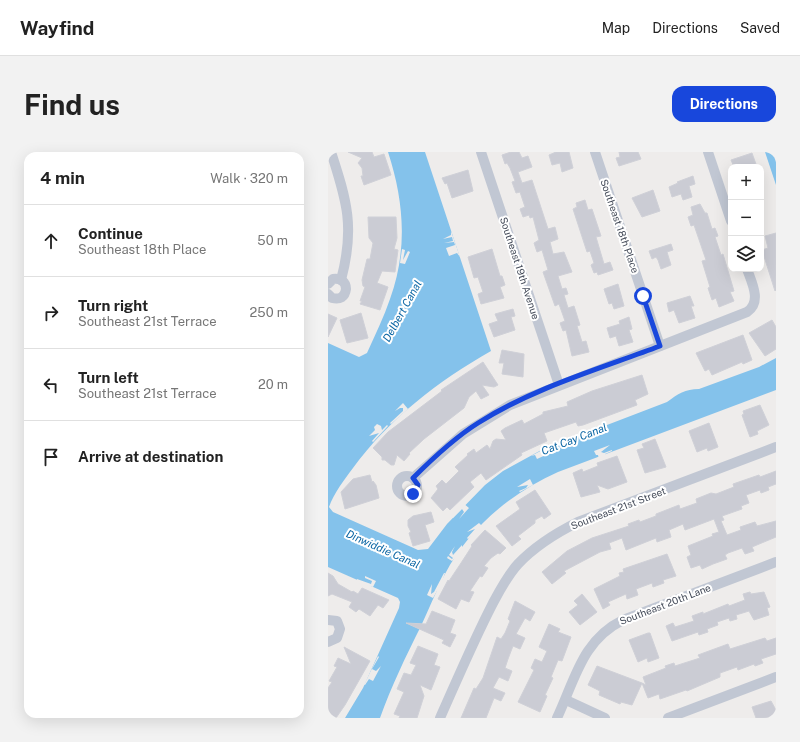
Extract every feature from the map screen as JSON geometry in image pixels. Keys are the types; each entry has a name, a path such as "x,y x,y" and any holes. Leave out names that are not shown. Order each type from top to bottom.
{"street":[{"path":"330,152 344,194 348,219 348,248 341,280"},
{"name":"Southeast 19th Avenue","path":"481,152 559,385"},
{"name":"Southeast 18th Place","path":"595,152 660,346"},
{"path":"708,152 728,212"},
{"path":"413,478 453,441 479,423 510,405 747,312 754,303 754,291 748,272"},
{"path":"328,284 333,279 341,280 346,286 343,296 336,299 328,294"},
{"name":"Southeast 21st Street","path":"440,718 482,624 503,585 518,564 532,551 550,538 578,522 776,447"},
{"name":"Southeast 20th Lane","path":"557,718 590,646 601,633 610,626 776,562"},
{"path":"328,620 337,621 340,629 337,638 328,642"},
{"path":"668,718 776,677"},
{"path":"566,700 605,718"}],"water":[{"path":"388,152 425,152 491,351 434,388 382,433 367,450 336,492 329,507 333,512 418,550 428,549 447,524 485,485 503,471 556,442 560,443 667,402 678,394 699,389 759,367 776,358 776,390 558,472 524,490 508,501 479,527 455,557 442,580 404,660 380,718 345,718 363,688 399,608 400,602 398,598 328,567 328,343 359,357 367,353 390,299 396,280 400,262 402,225 398,189"},
{"path":"765,152 776,152 776,185"}],"pier":[{"path":"451,231 460,257 457,253 449,256 446,248 455,245 454,242 444,243 453,241 452,237 443,239 451,235"},
{"path":"402,249 405,250 403,260 408,251 410,252 405,264 400,263"},
{"path":"403,403 408,409 391,424 390,423 403,411 403,408 400,408 395,411"},
{"path":"377,424 381,426 382,430 387,425 388,426 373,442 372,441 379,433 369,436 375,430 374,427"},
{"path":"610,445 601,452 604,453 612,451 599,459 598,455 596,455 594,451"},
{"path":"548,447 549,449 541,453 550,453 537,459 535,455 531,456"},
{"path":"530,479 533,485 520,492 519,491 526,488 528,485 517,487"},
{"path":"463,503 469,508 459,519 464,512 462,509 453,518 451,516"},
{"path":"479,523 483,527 468,539 467,538 475,529 467,532"},
{"path":"462,545 462,551 452,561 447,558 448,556 452,559 453,558 449,555 455,546 452,552 453,555"},
{"path":"444,573 439,591 437,591 433,598 427,595 432,584 431,594 434,592"},
{"path":"365,576 376,581 373,587 356,582 357,579 371,584 372,581 365,578"},
{"path":"378,656 379,657 372,669 376,671 381,666 373,681 369,679 364,685"}],"building":[{"path":"348,152 372,152 374,157 384,154 391,175 364,185 361,176 363,176 362,168 358,163 362,158"},
{"path":"511,152 519,152 522,158 528,156 532,167 518,172 522,183 532,180 548,229 555,227 558,239 550,242 553,254 564,252 572,272 558,276 562,289 566,288 568,294 564,295 568,308 574,306 580,325 577,326 582,342 586,341 589,352 572,356 566,330 563,331 560,323 565,321 559,304 555,306 543,272 548,270 542,250 537,252 534,243 539,240 533,217 530,218 529,215 523,217 520,209 525,207 520,192 516,193 512,182 515,181 510,168 507,163 505,164 502,155"},
{"path":"556,152 569,152 573,168 562,172 560,163 552,165 549,155"},
{"path":"619,152 638,152 641,159 619,166 616,158 620,157"},
{"path":"752,153 756,164 733,164 731,160"},
{"path":"468,170 473,191 452,198 447,183 445,184 442,178"},
{"path":"693,176 695,184 689,186 692,197 683,200 681,194 672,197 669,187 678,183 677,182"},
{"path":"653,190 660,211 642,217 632,198"},
{"path":"585,200 588,210 592,209 601,236 596,237 604,264 610,262 613,270 598,275 597,272 594,273 591,265 594,263 590,251 587,252 573,209 577,207 576,203"},
{"path":"700,204 705,213 707,213 712,229 715,228 718,236 715,237 721,255 723,254 734,291 730,292 734,301 719,307 716,298 712,300 708,288 710,287 702,261 706,260 694,225 691,226 688,217 693,215 691,207"},
{"path":"368,217 396,217 397,238 394,249 398,250 395,272 382,271 377,283 388,287 380,310 360,304 365,287 363,286 362,280 367,259 370,259 373,243 369,238"},
{"path":"776,233 775,291 764,256 764,249 768,248 765,236"},
{"path":"671,244 673,250 667,252 671,265 661,269 656,257 652,259 649,251"},
{"path":"492,249 500,276 502,276 505,285 500,287 504,298 481,304 478,294 483,292 478,277 474,278 468,257"},
{"path":"618,284 624,306 614,309 612,303 609,304 604,289"},
{"path":"690,296 694,306 691,306 695,318 679,323 674,310 669,312 667,303"},
{"path":"513,309 515,316 511,317 515,330 494,337 489,324 498,321 495,314"},
{"path":"361,313 368,338 347,343 340,320"},
{"path":"328,314 337,318 328,337"},
{"path":"629,317 632,329 629,330 633,342 619,346 616,336 610,338 607,328 620,324 619,321"},
{"path":"772,320 776,327 776,349 765,356 749,333"},
{"path":"743,335 752,360 743,364 742,362 712,375 709,369 705,371 696,353"},
{"path":"502,350 524,354 523,377 502,374 504,363 499,363"},
{"path":"483,362 498,385 494,387 482,385 489,395 481,399 476,391 469,397 464,408 424,439 409,453 410,454 404,461 397,455 394,465 382,460 382,457 373,448 388,432 442,391 441,390"},
{"path":"642,375 648,394 635,400 637,405 583,425 578,426 576,422 544,433 547,441 521,453 522,455 486,480 481,473 470,482 474,487 450,510 447,507 443,511 431,498 438,489 436,486 442,480 446,484 459,471 455,467 468,455 467,454 474,449 476,453 487,445 490,449 493,441 496,439 506,440 501,431 505,428 522,420 524,424 543,414 543,412 568,406 567,402 592,391"},
{"path":"760,405 769,425 757,431 758,434 750,437 742,415 744,414 743,411"},
{"path":"709,423 718,447 708,451 707,448 697,452 689,431"},
{"path":"655,439 666,467 645,473 637,450 644,448 642,444"},
{"path":"617,456 627,482 608,489 597,485 600,492 581,497 573,473 582,469 583,472 598,466 597,463"},
{"path":"776,471 776,484 768,487 769,490 761,493 760,490 746,495 749,503 741,506 742,509 722,516 724,520 721,521 727,535 741,530 740,527 755,522 757,526 776,521 776,537 752,547 754,551 745,554 742,548 725,555 727,559 702,569 700,565 691,568 687,557 691,555 688,546 719,532 714,519 685,530 683,524 669,530 671,537 657,542 656,538 626,550 622,538 609,543 611,549 600,552 564,571 566,573 552,584 542,572 567,551 592,538 629,526 628,524 639,520 640,522 656,516 656,514 679,505 680,509 697,503 696,499 711,493 716,494 734,487 733,484"},
{"path":"370,475 372,482 373,481 376,485 379,498 345,509 341,492 353,479"},
{"path":"535,490 551,514 544,519 542,516 535,520 535,523 518,536 521,539 512,546 496,526 520,509 516,502"},
{"path":"431,512 434,522 425,525 430,541 413,546 409,533 411,532 408,526 408,520 413,516"},
{"path":"485,530 506,548 500,554 498,553 491,558 484,566 488,568 482,577 480,576 470,591 474,592 469,602 461,599 456,609 438,599 448,580 449,581 472,546 471,545"},
{"path":"667,554 676,576 663,580 664,583 653,587 652,583 636,589 638,595 627,599 626,594 608,602 610,605 603,609 594,589 620,576 619,573 624,572 623,569"},
{"path":"328,573 333,576 338,584 352,592 353,591 358,594 362,588 389,600 383,608 378,605 370,616 359,609 356,612 349,607 352,602 332,594 328,596"},
{"path":"750,592 751,594 764,592 770,607 767,608 769,615 754,620 749,611 736,615 737,619 730,621 729,618 717,622 718,625 707,629 708,632 699,635 698,632 672,641 666,626 673,623 675,627 694,621 692,616 703,612 703,614 728,604 729,606 745,600 743,594"},
{"path":"582,594 597,612 580,625 569,612 578,605 574,601"},
{"path":"515,601 535,612 530,621 525,618 516,634 525,638 520,649 513,646 505,668 512,671 508,681 499,677 493,688 505,693 501,701 494,698 486,718 461,718 474,688 476,689 483,678 497,637 501,639 505,633 510,621 508,619"},
{"path":"432,611 455,620 450,633 456,635 450,647 442,643 444,640 406,623 426,624"},
{"path":"549,624 560,629 558,632 571,637 562,661 558,660 551,677 553,678 545,695 547,696 540,712 518,702 534,670 531,668 535,659 542,662 547,651 539,647"},
{"path":"650,633 659,658 648,662 647,658 638,662 629,640"},
{"path":"765,638 767,641 776,638 776,654 761,659 763,663 755,666 754,664 738,670 737,667 720,673 720,677 687,691 686,690 660,699 659,694 648,698 642,683 646,685 643,677 666,668 665,666 674,663 675,666 700,658 698,655 728,644 730,649"},
{"path":"418,646 438,654 434,665 440,667 431,690 420,685 424,696 417,718 399,718 400,716 394,714 404,692 397,689 404,673 411,675 416,665 410,663"},
{"path":"344,647 370,661 336,718 328,718 328,688 332,682 329,681 337,667 334,666 338,658 351,664"},
{"path":"597,666 642,683 632,705 621,702 620,704 599,695 600,691 588,685"},
{"path":"771,701 776,710 776,718 756,718 752,707"}],"route":[{"path":"413,494 416,492 418,485 413,478 453,441 472,427 510,405 565,382 660,346 643,296"}],"water label":[{"name":"Delbert Canal","path":"402,311"},
{"name":"Cat Cay Canal","path":"574,439"},
{"name":"Dinwiddie Canal","path":"383,549"}]}
